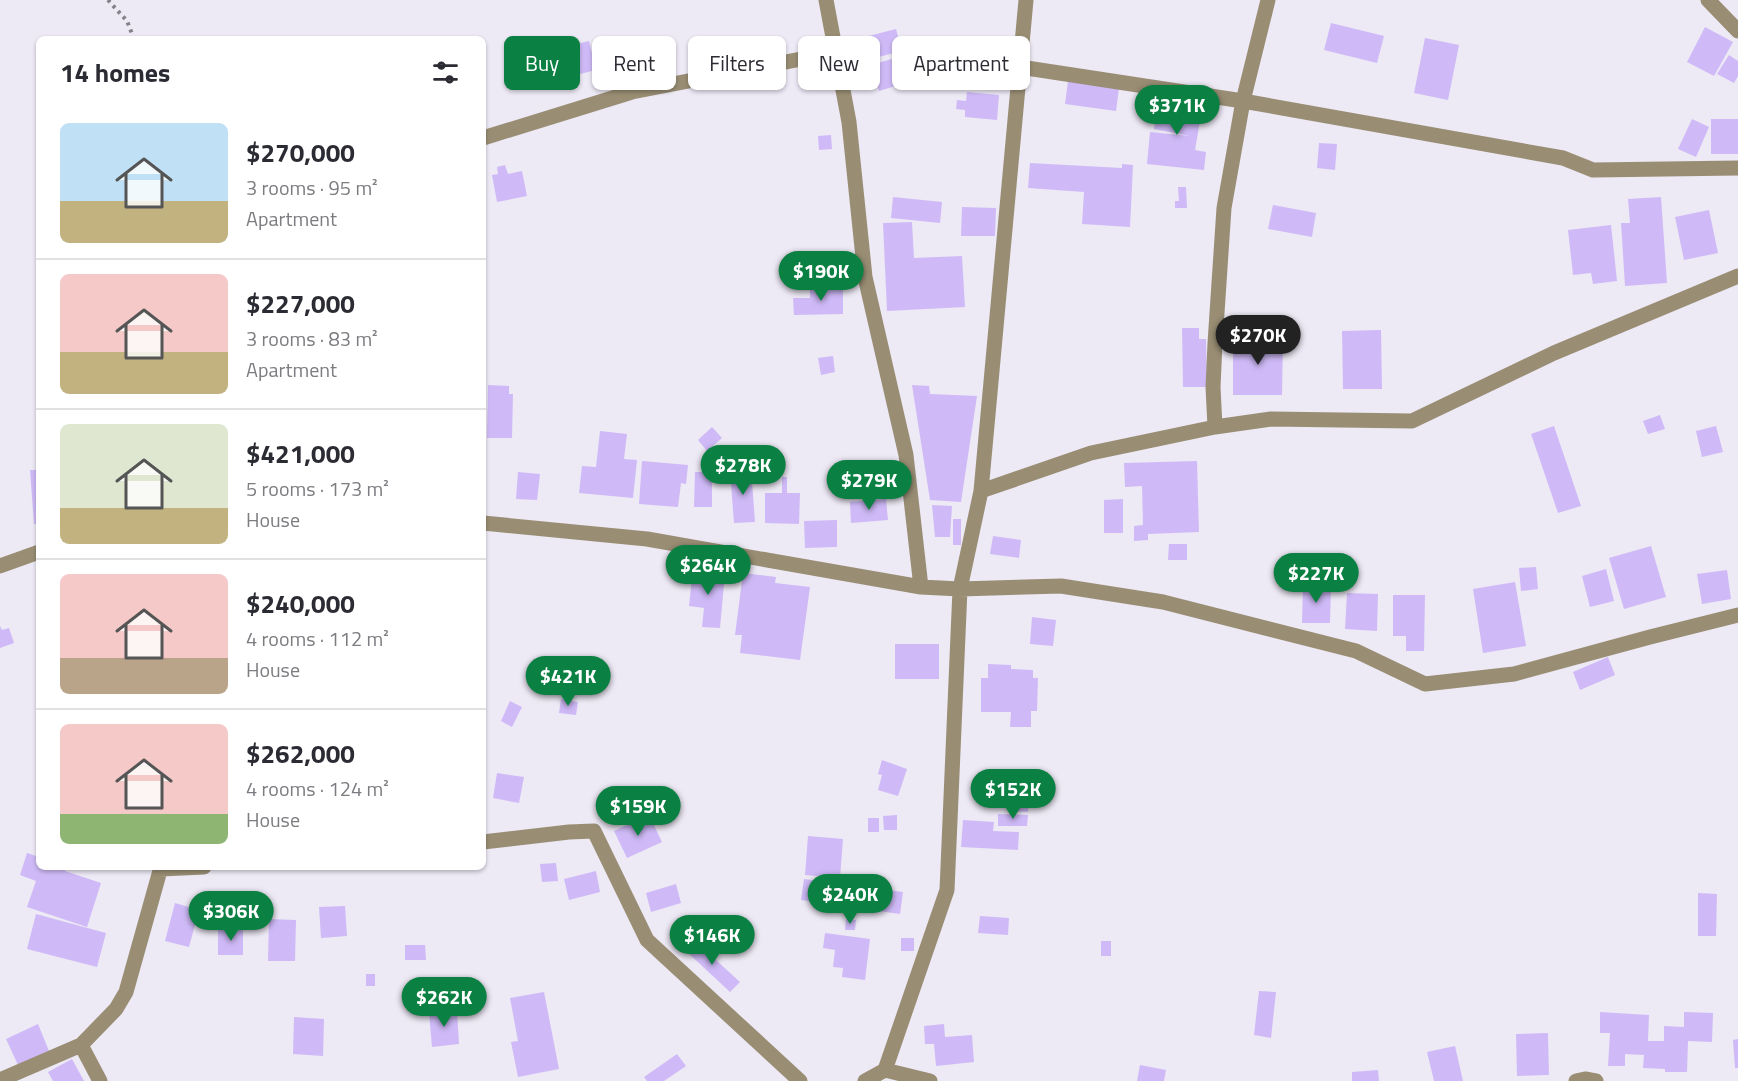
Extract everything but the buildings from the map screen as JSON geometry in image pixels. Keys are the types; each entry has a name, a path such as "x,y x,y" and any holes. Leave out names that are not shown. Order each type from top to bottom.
{"street":[{"path":"826,0 834,36"},
{"path":"1023,36 1026,0"},
{"path":"1215,427 1213,387 1224,208 1243,101 1268,0"},
{"path":"1708,0 1738,31"},
{"path":"486,137 632,92 798,60"},
{"path":"1030,69 1243,101 1563,158 1593,170 1738,168"},
{"path":"844,90 865,277 906,455 921,587"},
{"path":"865,1081 885,1070 947,890 960,589 981,491 1018,90"},
{"path":"981,491 1091,453 1215,427 1271,419 1412,421 1554,353 1738,276"},
{"path":"486,522 647,539 921,587 960,589 1061,586 1163,602 1356,651 1425,684 1514,674 1738,615"},
{"path":"0,566 36,553"},
{"path":"486,843 594,831 647,940 800,1081"},
{"path":"0,1080 81,1045 116,1009 126,992 160,870"},
{"path":"81,1045 100,1081"},
{"path":"885,1070 930,1081"},
{"path":"1576,1081 1585,1079 1596,1081"}],"path":[{"path":"108,0 127,21 133,36"}]}
